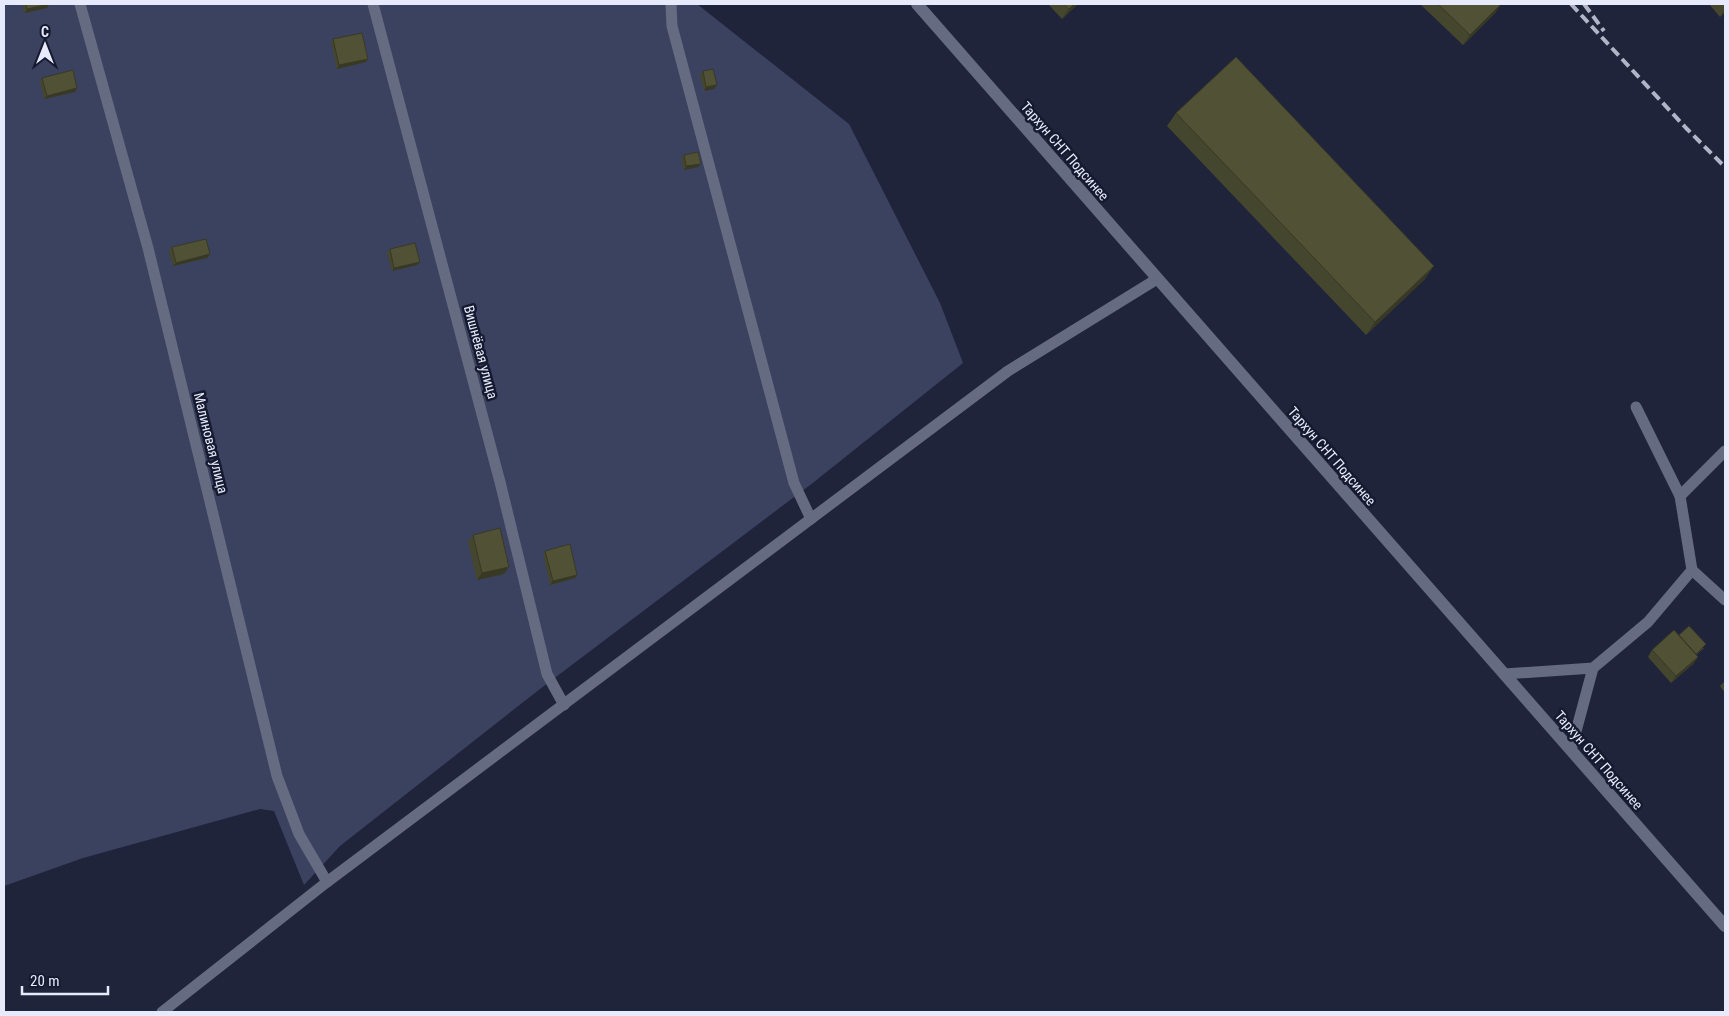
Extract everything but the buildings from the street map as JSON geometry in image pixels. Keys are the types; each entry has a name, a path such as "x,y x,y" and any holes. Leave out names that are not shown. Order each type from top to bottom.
{"street":[{"name":"Тархун СНТ Подсинее","path":"917,4 1156,279 1725,926"}],"lane":[{"name":"Малиновая улица","path":"80,4 148,248 277,776 299,834 327,882"},
{"name":"Вишнёвая улица","path":"373,4 500,482 547,674 564,705"},
{"path":"671,4 672,26 794,483 811,519"},
{"path":"162,1012 327,882 1008,371 1156,279"},
{"path":"1636,407 1680,496 1692,570 1725,600"},
{"path":"1680,496 1725,451"},
{"path":"1571,750 1593,668 1648,622 1692,570"},
{"path":"1504,674 1593,668"}],"shaded area":[{"path":"4,4 697,4 849,124 940,303 963,363 814,482 540,689 340,846 304,885 274,811 260,809 83,858 4,886"}],"railway":[{"path":"1571,4 1686,128 1725,167"},
{"path":"1584,4 1604,31"}]}
